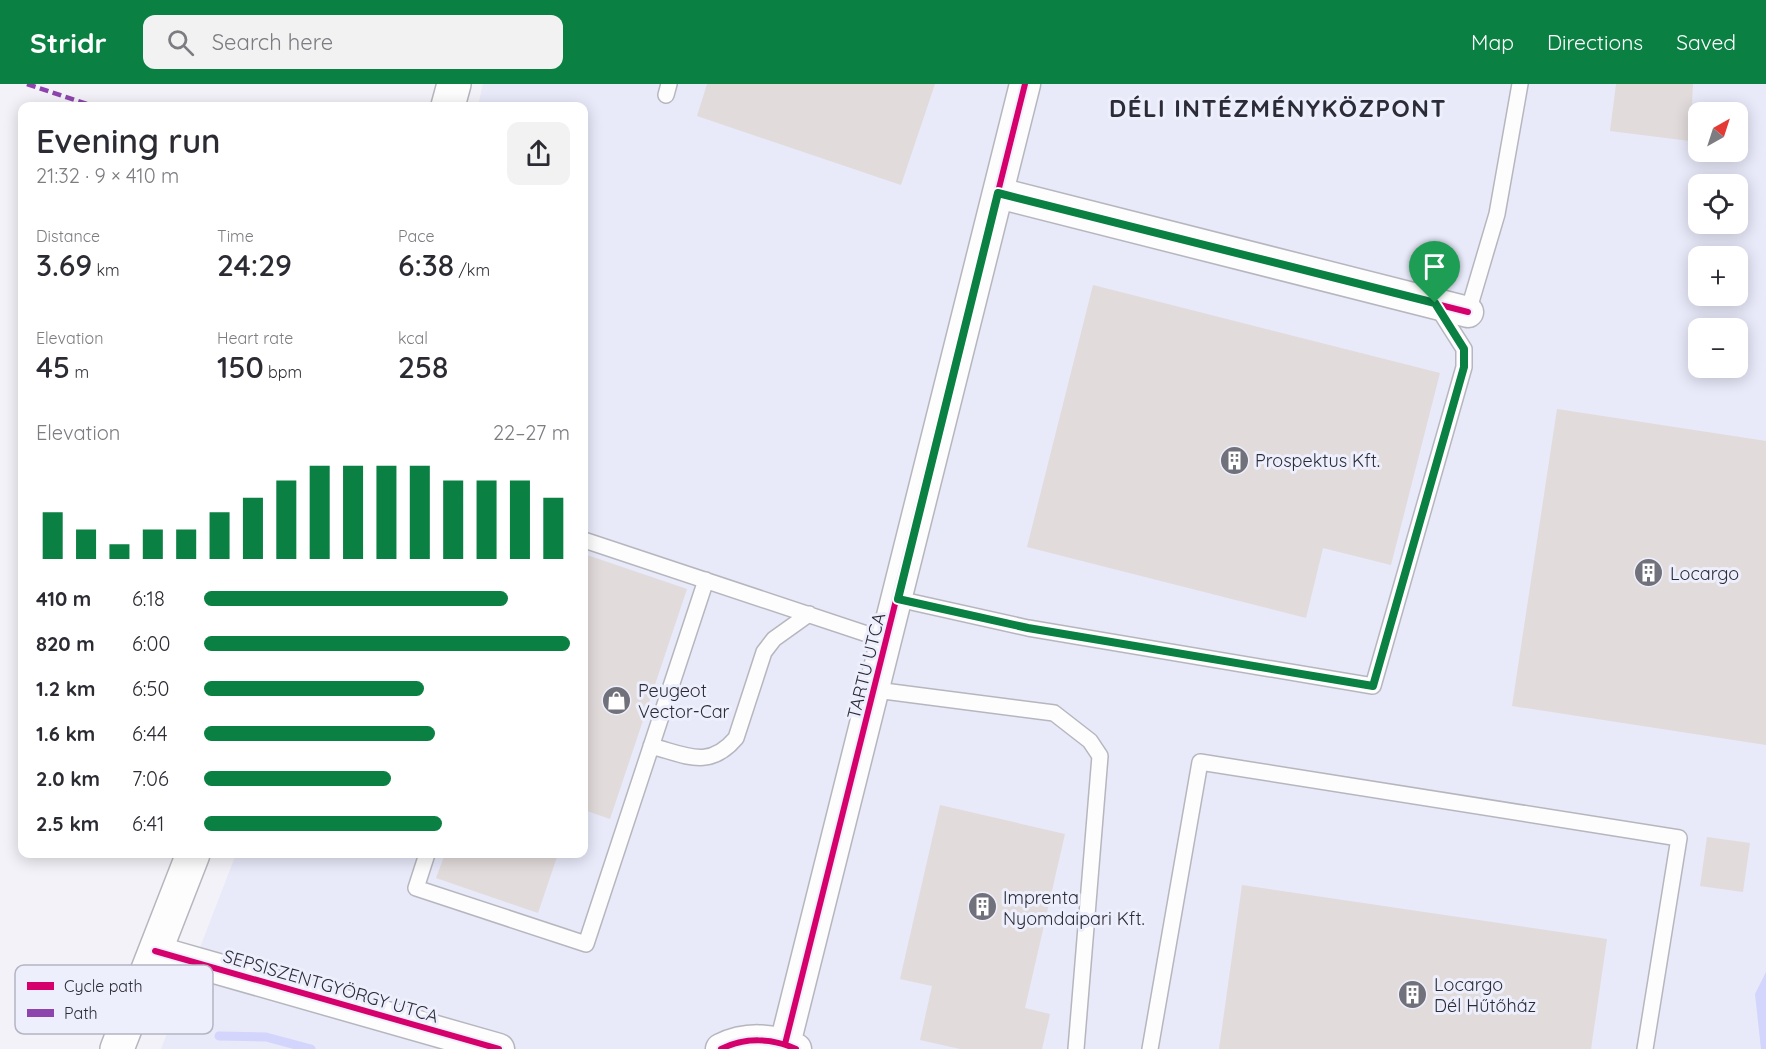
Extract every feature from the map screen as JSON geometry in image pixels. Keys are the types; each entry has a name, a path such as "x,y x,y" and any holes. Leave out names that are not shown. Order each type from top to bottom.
{"main road":[{"path":"449,102 454,84"},
{"path":"150,965 191,858"},
{"path":"117,1049 123,1034"}],"street":[{"name":"TARTU UTCA","path":"791,1047 1023,84"},
{"path":"998,193 1468,312"},
{"name":"SEPSISZENTGYÖRGY UTCA","path":"155,951 204,965"},
{"name":"SEPSISZENTGYÖRGY UTCA","path":"213,967 500,1049"},
{"path":"721,1049 756,1040 791,1047"}],"lane":[{"path":"1468,312 1497,214 1520,84"},
{"path":"898,599 1028,628 1373,686 1464,367 1464,349 1435,303"},
{"path":"588,541 888,641"},
{"path":"426,858 416,888 586,944 706,580"},
{"path":"651,746 700,759 716,756 727,749 736,738 764,652 774,639 809,614"},
{"path":"876,690 1054,712 1090,741 1100,756 1076,1049"},
{"path":"1150,1049 1200,762 1679,838 1645,1049"}],"shaded area":[{"path":"483,84 1766,84 1766,1049 161,1049 167,1034 213,1034 213,965 193,965 234,858 588,858 588,102 479,102"}],"water":[{"path":"1766,972 1766,1049 1761,1049 1755,994"}],"building":[{"path":"707,84 935,84 901,185 697,116"},
{"path":"1616,84 1693,84 1692,102 1688,102 1688,141 1610,131"},
{"name":"Prospektus Kft.","path":"1093,285 1440,373 1391,565 1323,548 1306,618 1027,547"},
{"name":"Locargo","path":"1557,409 1766,441 1766,745 1512,706"},
{"name":"Peugeot Vector-Car","path":"588,555 687,589 610,819 588,811"},
{"name":"Imprenta Nyomdaipari Kft.","path":"940,805 1065,834 1025,1008 1050,1014 1042,1049 960,1049 920,1040 932,986 900,979"},
{"path":"1707,837 1750,843 1743,892 1700,886"},
{"path":"444,858 557,858 538,913 436,878"},
{"name":"Locargo Dél Hűtőház","path":"1242,885 1607,939 1591,1049 1219,1049"}],"waterway":[{"path":"219,1036 266,1037 311,1049"}],"marked path":[{"path":"27,84 81,102"}],"cycle path":[{"path":"785,1044 1025,84"},
{"path":"998,193 1468,312"},
{"path":"155,951 204,965"},
{"path":"213,968 499,1049"},
{"path":"721,1049 739,1042 758,1040 787,1045 796,1049"}],"place":[{"name":"Prospektus Kft.","path":"1234,460"},
{"name":"Locargo","path":"1649,573"},
{"name":"Peugeot Vector-Car","path":"617,700"},
{"name":"Imprenta Nyomdaipari Kft.","path":"982,907"},
{"name":"Locargo Dél Hűtőház","path":"1413,994"}],"district":[{"name":"DÉLI INTÉZMÉNYKÖZPONT","path":"1278,108"}],"route":[{"path":"998,193 1435,303 1464,349 1464,367 1373,686 1028,628 898,599 998,193"}]}
